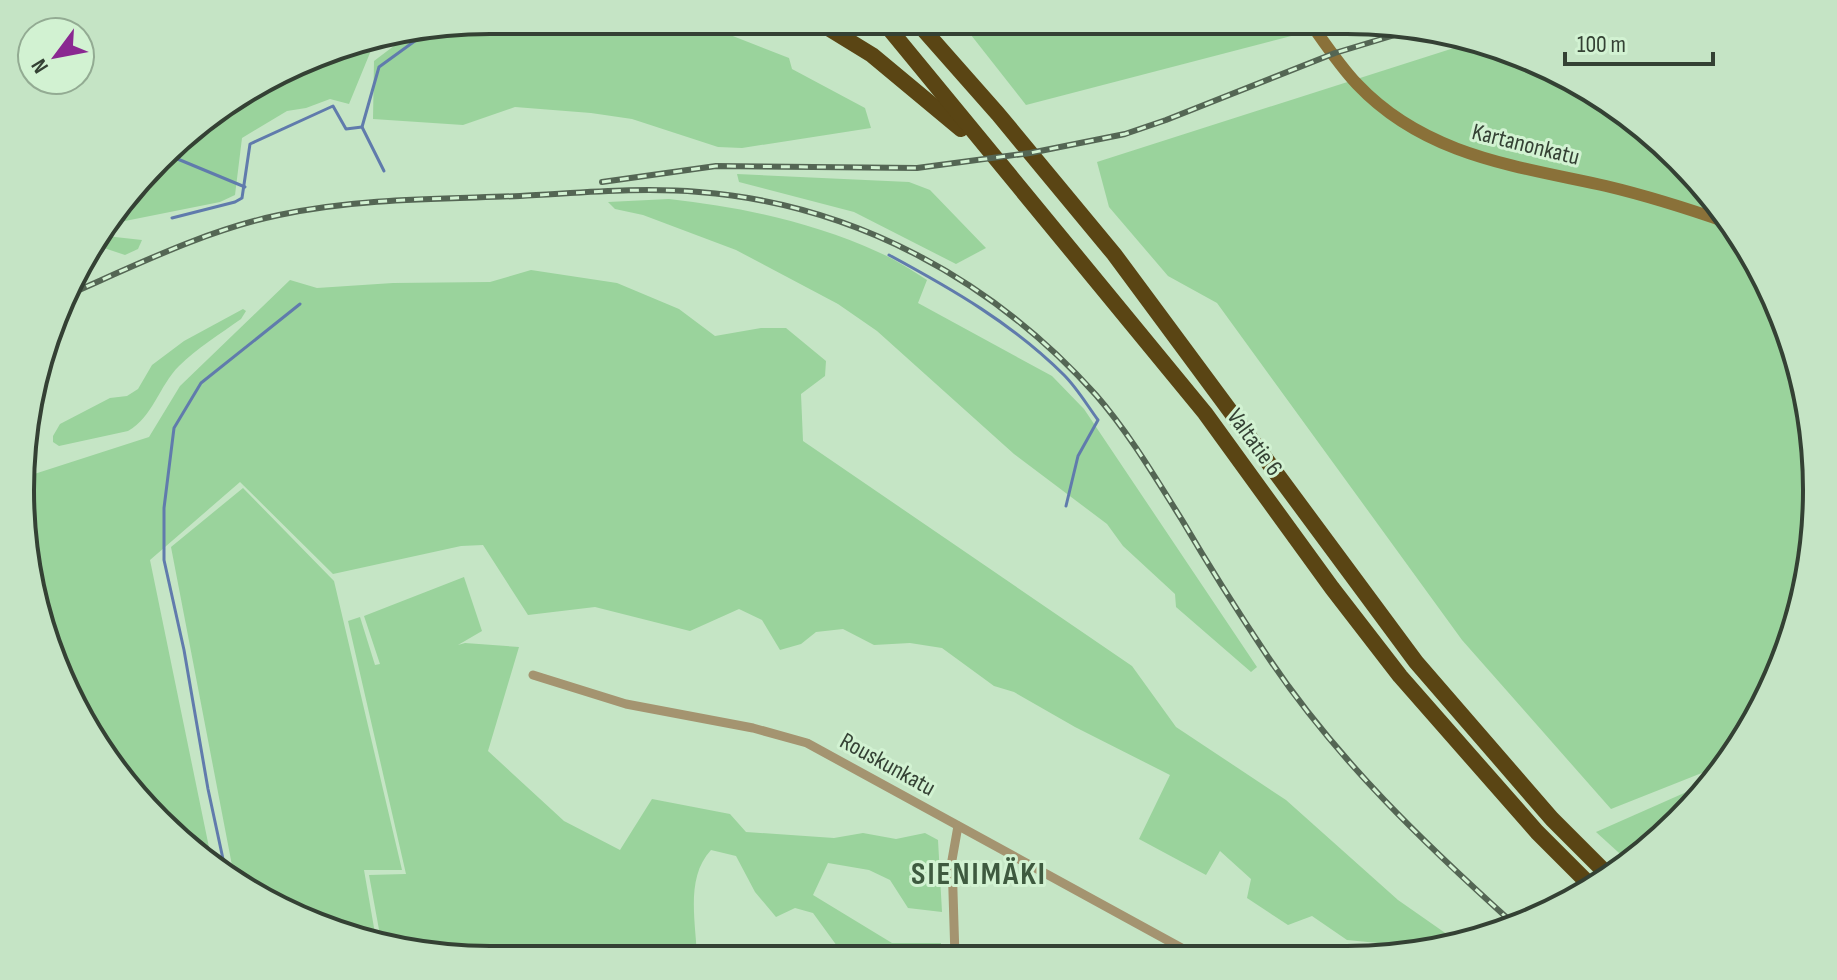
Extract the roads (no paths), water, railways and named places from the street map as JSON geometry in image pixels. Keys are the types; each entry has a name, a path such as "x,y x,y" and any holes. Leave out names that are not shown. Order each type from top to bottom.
{"highway":[{"path":"838,34 872,55 939,108 1010,174"},
{"name":"Valtatie 6","path":"894,34 1205,413 1322,576 1400,676 1537,832 1584,879"},
{"name":"Valtatie 6","path":"927,34 998,114 1122,265 1416,662 1552,819 1601,868"}],"main road":[{"name":"Kartanonkatu","path":"1319,34 1358,85 1402,120 1448,147 1517,168 1610,187 1713,218"}],"street":[{"name":"Rouskunkatu","path":"533,675 626,704 753,728 807,743 1178,946"},
{"path":"955,946 952,860 958,826"}],"waterway":[{"path":"384,171 362,127 379,67 416,40"},
{"path":"172,218 242,198 250,144 333,106 346,129 362,127"},
{"path":"177,159 245,187"},
{"path":"889,255 959,294 1003,324 1069,380 1082,397 1098,420 1078,456 1066,506"},
{"path":"223,860 164,560 164,508 174,428 201,383 300,304"}],"railway":[{"path":"602,182 716,166 917,168 1030,153 1125,134 1335,53 1390,36"},
{"path":"80,289 173,249 252,221 309,209 369,202 610,191 699,192 756,199 866,231 966,283 1012,316 1056,354 1096,395 1141,456 1268,657 1323,731 1415,832 1506,917"}],"district":[{"name":"SIENIMÄKI","path":"979,873"}]}
